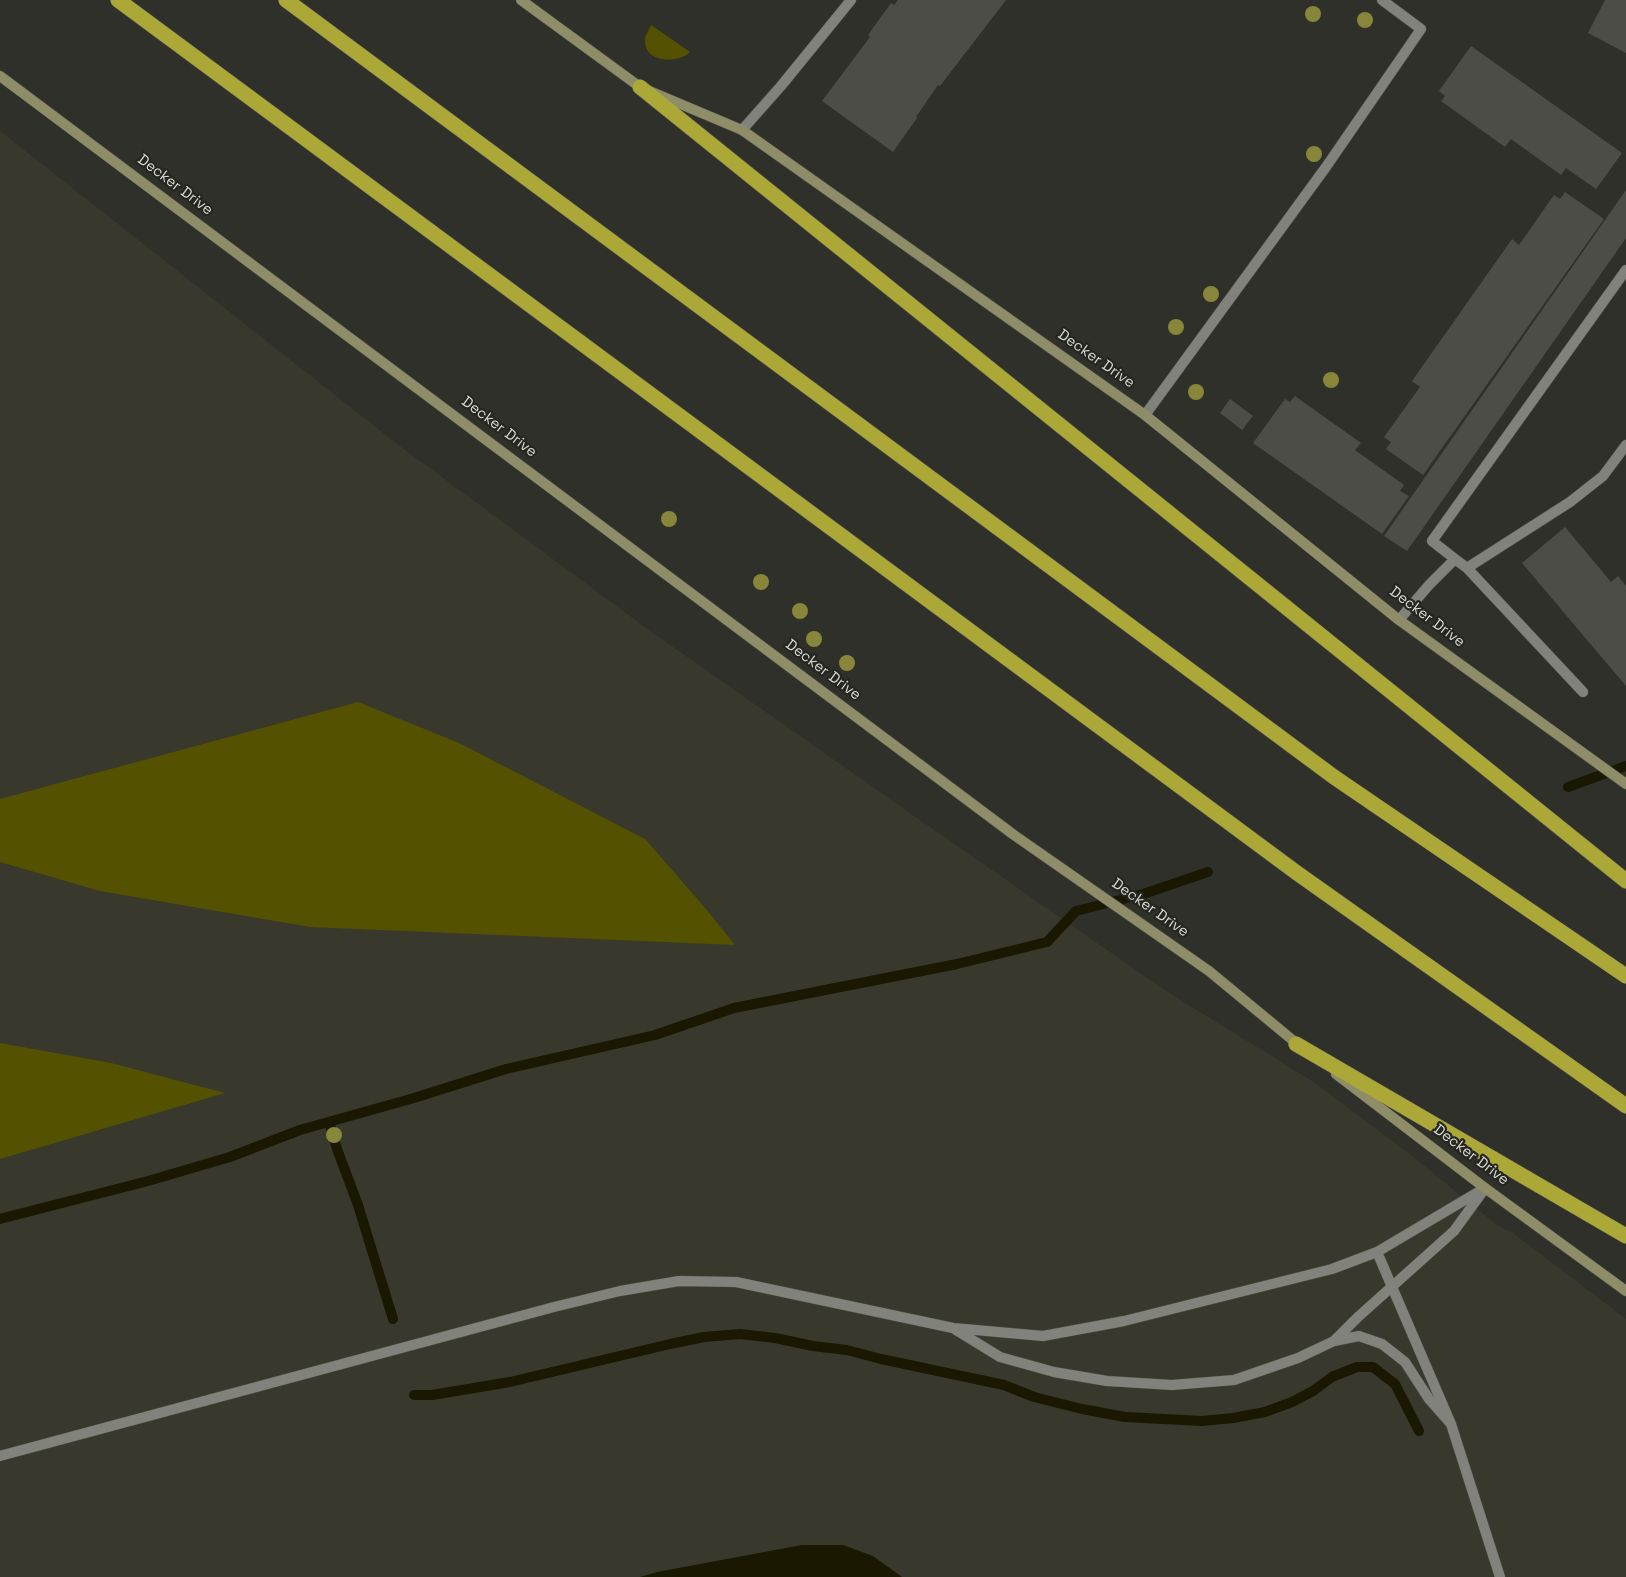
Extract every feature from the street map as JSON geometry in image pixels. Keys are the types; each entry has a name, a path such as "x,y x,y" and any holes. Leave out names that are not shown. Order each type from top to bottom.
{"highway":[{"path":"118,0 1297,873 1626,1106"},
{"path":"286,0 1334,777 1626,976"},
{"path":"640,87 1626,880"},
{"path":"1296,1044 1626,1236"}],"main road":[{"name":"Decker Drive","path":"521,0 640,87 742,130 1145,415 1400,620 1626,784"},
{"name":"Decker Drive","path":"0,76 1014,835 1209,971 1296,1044 1485,1188 1626,1291"}],"lane":[{"path":"742,130 782,86 850,0"},
{"path":"1145,415 1326,167 1421,29 1382,0"},
{"path":"1583,692 1467,568 1432,542 1626,270"},
{"path":"1467,568 1570,502 1603,476 1626,445"},
{"path":"1400,620 1455,559"},
{"path":"0,1456 554,1307 620,1291 679,1281 736,1282 953,1328 1043,1336 1124,1321 1332,1269 1377,1252 1485,1188"},
{"path":"1334,1341 1454,1231 1485,1188"},
{"path":"1377,1252 1451,1424 1500,1577"},
{"path":"953,1328 1000,1356 1054,1372 1107,1380 1172,1385 1234,1380 1298,1358 1334,1341 1359,1336 1382,1344 1405,1362 1429,1399 1451,1424"}],"shaded area":[{"path":"651,25 690,52 685,56 670,60 656,57 650,53 646,48 645,40"},
{"path":"0,131 397,444 653,633 1166,991 1312,1081 1412,1156 1498,1226 1513,1233 1626,1319 1626,1577 0,1577"},
{"path":"358,702 459,743 645,839 735,945 310,927 100,891 0,862 0,799"},
{"path":"0,1043 111,1063 225,1093 0,1159"},
{"path":"802,1545 843,1545 873,1556 902,1577 640,1577 657,1572"}],"building":[{"path":"898,0 1006,0 940,86 938,85 893,152 822,101 870,37 868,35 891,3 894,5"},
{"path":"1605,0 1626,0 1626,53 1588,33"},
{"path":"1471,46 1622,153 1596,189 1566,168 1561,175 1511,139 1505,147 1441,101 1445,96 1439,91"},
{"path":"1626,190 1626,238 1407,551 1384,536"},
{"path":"1565,192 1604,219 1423,475 1386,449 1391,442 1384,437 1420,387 1412,381 1512,239 1519,245 1554,195 1560,199"},
{"path":"1295,396 1361,443 1355,450 1404,485 1400,491 1409,496 1382,534 1253,443 1285,399 1290,402"},
{"path":"1230,399 1253,416 1242,430 1220,413"},
{"path":"1565,527 1611,582 1618,576 1626,586 1626,686 1522,563"}],"waterway":[{"path":"1568,787 1626,766"},
{"path":"0,1219 148,1181 230,1157 300,1130 414,1098 506,1069 655,1035 734,1008 957,964 1047,942 1076,911 1143,894 1208,872"},
{"path":"329,1122 358,1205 393,1319"},
{"path":"414,1395 432,1395 510,1382 670,1344 704,1337 740,1334 847,1350 1004,1385 1034,1397 1125,1417 1202,1421 1265,1412 1292,1402 1313,1391 1332,1377 1357,1367 1373,1367 1395,1384 1419,1431"}]}
